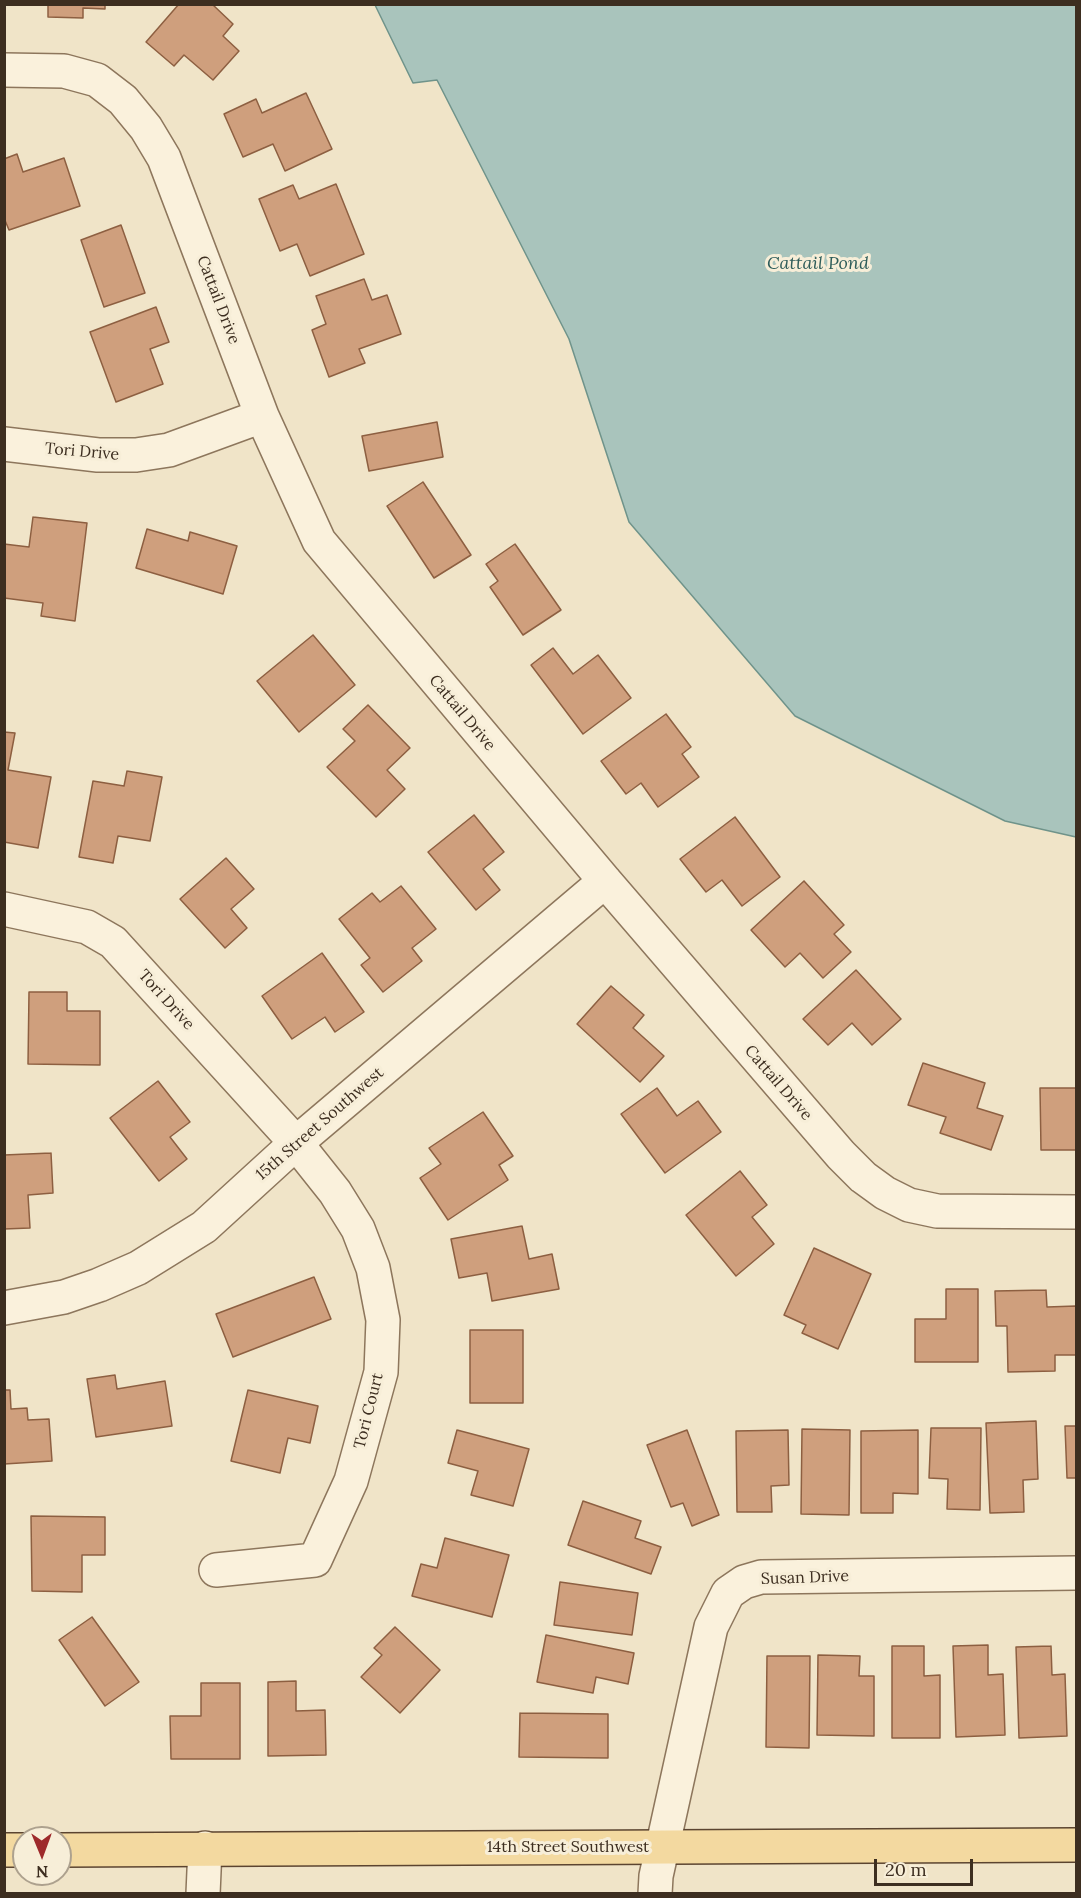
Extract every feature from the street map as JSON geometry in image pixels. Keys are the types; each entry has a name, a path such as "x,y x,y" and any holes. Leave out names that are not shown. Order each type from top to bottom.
{"main road":[{"name":"14th Street Southwest","path":"72,1850 1077,1845"}],"street":[{"name":"Cattail Drive","path":"4,70 64,71 97,80 123,100 146,128 164,158 262,416 319,542 605,881 841,1155 863,1177 885,1193 909,1204 937,1211 969,1214 1077,1212"},
{"name":"Tori Drive","path":"4,444 98,455 136,455 169,450 262,416"},
{"name":"15th Street Southwest","path":"4,1308 64,1297 138,1268 204,1227 296,1143 605,881"},
{"name":"Tori Drive","path":"4,909 87,927 113,942 296,1143"},
{"name":"Tori Court","path":"216,1570 315,1560 351,1481 381,1372 383,1320 373,1268 358,1228 335,1192 296,1143"},
{"name":"Susan Drive","path":"655,1893 662,1846 711,1628 728,1593 744,1582 761,1577 1077,1573"},
{"path":"203,1893 205,1848"}],"water":[{"name":"Cattail Pond","path":"375,5 1076,5 1076,837 1005,821 795,716 629,522 569,339 437,80 413,83"}],"building":[{"path":"48,4 105,4 105,9 83,8 83,18 48,17"},
{"path":"179,4 212,4 233,24 223,36 239,51 213,80 184,55 174,66 146,42"},
{"path":"306,93 332,149 285,171 273,144 243,157 224,114 256,99 262,113"},
{"path":"17,154 23,172 64,158 80,206 9,230 4,218 4,159"},
{"path":"336,184 364,254 310,276 297,244 280,251 259,199 293,185 299,199"},
{"path":"121,225 145,293 104,307 81,240"},
{"path":"364,279 372,300 387,295 401,334 359,349 365,363 329,377 312,330 326,324 316,296"},
{"path":"156,307 169,342 150,349 163,384 116,402 90,332"},
{"path":"437,422 443,457 369,471 362,436"},
{"path":"423,482 471,555 434,578 387,506"},
{"path":"33,517 87,523 75,621 41,616 43,603 4,598 4,544 29,547"},
{"path":"147,529 188,541 190,532 237,546 223,594 136,568"},
{"path":"515,544 561,610 523,635 490,587 498,581 486,564"},
{"path":"313,635 355,685 299,732 257,681"},
{"path":"553,648 573,674 598,655 631,698 583,734 531,665"},
{"path":"368,705 410,748 387,770 405,789 376,817 327,767 355,741 343,729"},
{"path":"666,714 691,747 682,754 699,777 658,807 641,783 626,794 601,761"},
{"path":"4,732 15,733 8,770 51,777 38,848 4,842"},
{"path":"127,771 162,777 150,841 118,836 113,863 79,857 93,781 124,786"},
{"path":"474,815 504,852 483,869 500,890 476,910 428,852"},
{"path":"735,817 780,877 742,906 722,880 706,892 680,859"},
{"path":"226,858 254,889 231,909 247,928 225,948 180,899"},
{"path":"804,881 844,925 834,934 851,952 823,978 800,953 785,967 751,930"},
{"path":"401,886 436,929 412,948 422,961 383,992 361,965 370,958 339,919 372,893 380,902"},
{"path":"322,953 364,1012 335,1032 325,1017 292,1039 262,996"},
{"path":"856,970 901,1019 872,1045 852,1023 828,1045 803,1019"},
{"path":"611,986 644,1015 633,1028 664,1056 640,1082 577,1024"},
{"path":"29,992 67,992 67,1011 100,1011 100,1065 28,1064"},
{"path":"923,1063 985,1083 977,1108 1003,1116 991,1150 940,1133 946,1117 908,1105"},
{"path":"158,1081 190,1122 170,1137 187,1159 159,1181 110,1118"},
{"path":"657,1088 677,1116 698,1101 721,1132 665,1173 621,1114"},
{"path":"1040,1088 1076,1088 1076,1150 1041,1150"},
{"path":"483,1112 513,1156 499,1165 508,1180 448,1220 420,1178 441,1164 429,1148"},
{"path":"51,1153 53,1193 28,1195 30,1228 4,1229 4,1155"},
{"path":"740,1171 767,1205 752,1217 774,1244 736,1276 686,1215"},
{"path":"522,1226 529,1259 552,1254 559,1289 492,1301 487,1273 459,1278 451,1239"},
{"path":"814,1248 871,1274 838,1349 802,1333 806,1325 784,1315"},
{"path":"314,1277 331,1319 233,1357 216,1314"},
{"path":"946,1289 978,1289 978,1362 915,1362 915,1319 946,1319"},
{"path":"1046,1290 1047,1307 1076,1306 1076,1355 1055,1355 1055,1371 1008,1372 1007,1326 996,1326 995,1291"},
{"path":"470,1330 523,1330 523,1403 470,1403"},
{"path":"115,1375 117,1389 165,1381 172,1426 96,1437 87,1379"},
{"path":"4,1390 10,1390 11,1409 27,1408 28,1420 49,1419 52,1461 4,1464"},
{"path":"248,1390 318,1406 310,1443 288,1438 280,1473 231,1461"},
{"path":"1036,1421 1038,1479 1023,1480 1024,1512 990,1513 986,1423"},
{"path":"1065,1426 1076,1426 1076,1478 1067,1478"},
{"path":"931,1428 981,1428 980,1510 947,1509 948,1479 929,1478"},
{"path":"802,1429 850,1430 849,1515 801,1514"},
{"path":"457,1430 529,1449 513,1506 471,1495 478,1471 448,1463"},
{"path":"687,1430 719,1515 692,1526 683,1503 671,1507 647,1445"},
{"path":"788,1430 789,1485 771,1486 772,1512 737,1512 736,1431"},
{"path":"918,1430 918,1494 893,1493 893,1513 861,1513 861,1431"},
{"path":"583,1501 641,1521 635,1538 661,1547 651,1574 568,1545"},
{"path":"31,1516 105,1517 105,1555 82,1555 82,1592 32,1591"},
{"path":"445,1538 509,1555 492,1617 412,1596 421,1564 437,1568"},
{"path":"560,1582 638,1593 632,1635 554,1625"},
{"path":"92,1617 139,1682 105,1706 59,1640"},
{"path":"395,1627 440,1670 400,1713 361,1677 382,1655 374,1648"},
{"path":"546,1635 634,1653 628,1684 596,1677 593,1693 537,1682"},
{"path":"988,1645 988,1675 1003,1674 1005,1735 956,1737 953,1646"},
{"path":"892,1646 924,1646 924,1676 940,1675 940,1738 892,1738"},
{"path":"1051,1646 1052,1675 1065,1674 1067,1736 1019,1738 1016,1647"},
{"path":"818,1655 860,1656 859,1676 874,1676 874,1736 817,1735"},
{"path":"767,1656 810,1656 809,1748 766,1747"},
{"path":"296,1681 296,1711 325,1710 326,1755 268,1756 268,1682"},
{"path":"201,1683 240,1683 240,1759 171,1759 170,1716 201,1716"},
{"path":"520,1713 608,1714 608,1758 519,1757"}]}
